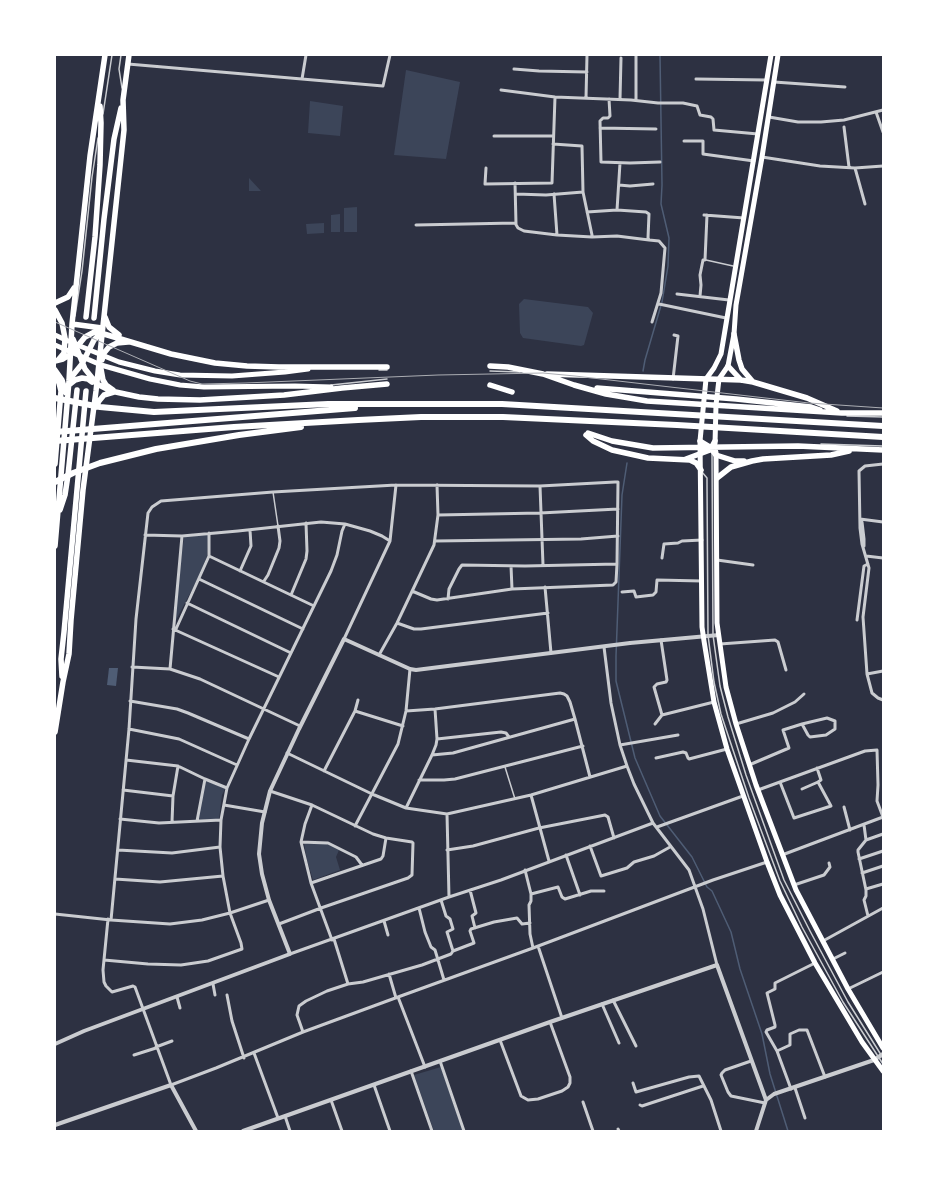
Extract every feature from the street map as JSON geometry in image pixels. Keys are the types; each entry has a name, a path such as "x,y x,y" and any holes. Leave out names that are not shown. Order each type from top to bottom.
{"highway":[{"path":"55,546 68,397 71,328 90,156 105,55"},
{"path":"94,318 114,139 123,100 129,55"},
{"path":"86,317 98,191 101,123 99,99"},
{"path":"55,732 57,708 69,654 83,490 97,384 124,130 123,100"},
{"path":"55,303 70,295 77,281"},
{"path":"55,310 62,323 65,338 64,353 60,358 55,360"},
{"path":"104,313 111,330 134,342"},
{"path":"71,328 102,331 171,354 215,363 247,366 387,369"},
{"path":"71,328 76,349 82,364 90,377 97,384 107,390 139,397 180,400 238,398 304,393 387,382"},
{"path":"55,360 63,359 71,354 87,335 102,331"},
{"path":"69,380 82,364 94,340 102,331"},
{"path":"734,334 742,369 753,382"},
{"path":"116,392 108,387 102,377 101,365 103,356 107,349 115,344 134,342"},
{"path":"728,366 741,380"},
{"path":"490,369 508,367 543,374 583,387 629,399 686,404 842,413 883,413"},
{"path":"55,370 62,380 68,397"},
{"path":"543,374 560,373 673,379 741,380 753,382 807,398 842,413"},
{"path":"55,376 61,391 55,464"},
{"path":"68,390 72,381 82,378 92,381 96,391"},
{"path":"490,384 512,392"},
{"path":"583,387 736,399 811,407 826,412"},
{"path":"57,517 65,495 77,390"},
{"path":"63,682 61,660 86,391"},
{"path":"93,417 97,404 101,398 116,392"},
{"path":"55,398 118,410 161,412 307,405 502,404 883,426"},
{"path":"55,432 392,405"},
{"path":"55,442 110,436 239,426 421,417 503,417 678,425 883,437"},
{"path":"55,482 73,473 100,463 156,449 265,431 358,420"},
{"path":"701,470 696,463 690,460 648,458 624,454 593,441 587,434 626,444 653,448 798,446 854,450 883,450"},
{"path":"700,441 712,448 716,455 735,461 831,455 854,450"},
{"path":"684,459 712,448 715,441"},
{"path":"716,478 731,467 752,461"},
{"path":"55,508 57,517"},
{"path":"55,699 57,708"}],"main road":[{"path":"771,55 721,354 714,368 706,379 700,454 702,581 708,635 709,678 727,749 780,895 815,963 862,1042 880,1057 883,1070"},
{"path":"778,55 736,306 734,334 728,366 719,379 716,405 717,623 726,688 736,724 749,765 794,886 848,989 882,1044"},
{"path":"55,335 84,349 120,362 155,371 180,375 232,376 329,367"},
{"path":"55,345 101,365 150,380 180,385 204,387 295,386 342,388"}],"street":[{"path":"302,79 306,55"},
{"path":"128,64 383,86 390,55"},
{"path":"586,98 587,55"},
{"path":"636,55 636,100"},
{"path":"620,99 621,58"},
{"path":"514,70 587,72"},
{"path":"696,79 767,80"},
{"path":"774,82 845,87"},
{"path":"501,90 555,97 620,99 658,104 683,104 698,107 700,115 711,117 713,119 714,130 758,134"},
{"path":"486,168 485,184 552,183 555,97"},
{"path":"609,99 610,116 601,120 600,128 602,162 660,162"},
{"path":"768,118 798,122 821,122 844,120 883,110"},
{"path":"876,112 883,132"},
{"path":"844,127 849,167"},
{"path":"600,128 656,129"},
{"path":"494,136 553,136"},
{"path":"684,141 704,141 703,154 754,161"},
{"path":"553,144 582,146 583,192 592,237"},
{"path":"762,157 817,165 856,168 883,166"},
{"path":"617,210 620,163"},
{"path":"856,168 865,204"},
{"path":"515,183 516,224 518,228 524,231 592,237 617,236 659,241 665,248 662,293 652,322"},
{"path":"619,185 630,186 652,184"},
{"path":"516,194 583,192"},
{"path":"554,194 557,235"},
{"path":"587,212 617,210 648,214 650,217 648,238 650,240"},
{"path":"700,296 700,276 703,260 705,260 705,215 744,218"},
{"path":"416,225 516,224"},
{"path":"676,294 729,300"},
{"path":"661,305 726,318"},
{"path":"673,379 678,336 674,336"},
{"path":"883,464 865,466 859,471 860,528 862,544 864,546 869,568 863,617 867,674 872,693 883,700"},
{"path":"196,1131 171,1084 156,1047 136,989 134,987 112,992 104,982 103,970 118,850 129,729 132,667 148,513 152,507 161,501 273,492 396,485 540,486 618,482 618,536 615,584 512,589 448,599 431,599 412,591"},
{"path":"290,954 269,900 262,874 259,854 265,812 270,791 287,753 344,639 390,541 396,485"},
{"path":"379,655 397,623 435,541 438,515 437,486"},
{"path":"540,486 543,565"},
{"path":"438,515 540,513 618,509"},
{"path":"860,520 883,522"},
{"path":"145,535 182,536 321,522 345,524 370,531 390,541"},
{"path":"291,595 306,559 306,523"},
{"path":"104,960 154,965 181,965 208,961 241,950 241,943 230,913 223,876 220,847 220,820 227,788 249,738 303,629 337,555 345,524"},
{"path":"264,581 279,548 280,541 278,526"},
{"path":"240,571 251,546 250,530"},
{"path":"175,629 209,556 209,533"},
{"path":"170,669 175,629 182,536"},
{"path":"435,541 618,536"},
{"path":"662,558 664,544 702,540"},
{"path":"209,556 314,606"},
{"path":"866,556 883,558"},
{"path":"717,560 753,565"},
{"path":"448,599 449,589 459,568 462,565 511,566 617,564"},
{"path":"863,617 857,619 864,566 868,564"},
{"path":"511,566 512,589"},
{"path":"198,579 303,629"},
{"path":"622,592 634,591 636,597 653,595 656,592 657,580 702,581"},
{"path":"545,587 551,653"},
{"path":"188,603 291,653"},
{"path":"397,623 422,629 548,613"},
{"path":"175,629 279,677"},
{"path":"344,639 410,669 416,670 621,644 719,634"},
{"path":"661,640 667,680 666,682 655,685 654,687 662,715"},
{"path":"720,644 775,640 778,642 786,670"},
{"path":"604,647 611,703 620,745 627,766 653,823 689,870 703,909 717,965 765,1101"},
{"path":"132,667 170,669 200,678 300,726"},
{"path":"355,826 398,744 406,710 410,669"},
{"path":"867,674 883,671"},
{"path":"406,710 435,709 560,693 567,696 575,718 590,777"},
{"path":"736,724 773,713 795,702 804,694"},
{"path":"130,700 188,712 249,738"},
{"path":"324,771 355,711 358,700"},
{"path":"656,724 662,715 714,702"},
{"path":"406,808 432,755 437,739 435,709"},
{"path":"355,711 403,726"},
{"path":"432,755 452,753 575,718"},
{"path":"749,765 789,748 783,730 802,724 827,718 834,721 835,729 826,736 810,737 802,724"},
{"path":"129,729 179,739 237,765"},
{"path":"437,739 501,732 506,733 509,737"},
{"path":"620,745 678,735"},
{"path":"419,780 455,779 583,746"},
{"path":"656,758 683,752 686,753 689,759 727,749"},
{"path":"758,790 865,751 877,751 877,801 883,817 782,855"},
{"path":"287,753 372,794 406,808 447,814 531,795 627,766"},
{"path":"126,760 178,766 227,788"},
{"path":"172,822 173,796 178,766"},
{"path":"802,789 821,780 817,768"},
{"path":"877,769 883,768"},
{"path":"197,821 205,779"},
{"path":"780,782 794,818 832,806 818,782"},
{"path":"123,790 173,796"},
{"path":"270,791 312,805 355,826 386,838 413,842 412,873 408,878 279,924"},
{"path":"531,795 549,861"},
{"path":"657,827 743,796"},
{"path":"224,805 265,812"},
{"path":"312,805 301,842 311,883 333,939 348,984"},
{"path":"844,807 850,830"},
{"path":"447,814 449,897"},
{"path":"447,850 473,846 540,828 604,815 608,817 614,838"},
{"path":"120,819 159,823 220,820"},
{"path":"55,1044 84,1031 290,954 653,823"},
{"path":"864,824 866,840"},
{"path":"868,916 864,900 866,896 866,889 858,851 866,840 883,834"},
{"path":"311,883 383,857 386,838"},
{"path":"301,842 328,843 356,857 362,865"},
{"path":"590,846 601,876 627,868 634,862 654,856 670,847"},
{"path":"118,850 172,853 220,847"},
{"path":"859,859 883,851"},
{"path":"566,855 580,895"},
{"path":"55,1125 244,1058 303,1032 703,885 713,880 767,862"},
{"path":"794,886 824,875 830,867 828,863"},
{"path":"862,873 883,866"},
{"path":"526,870 531,894 531,901 529,905 533,948"},
{"path":"115,879 160,882 223,876"},
{"path":"866,889 883,884"},
{"path":"531,894 558,887 564,899 591,891 604,891"},
{"path":"470,890 476,913 472,916 475,928"},
{"path":"55,914 110,920 170,924 202,920 230,913 269,900"},
{"path":"441,900 446,916 450,919 453,929 447,932 454,951"},
{"path":"419,908 425,932 431,947 435,950 444,980"},
{"path":"823,941 883,908"},
{"path":"303,1032 297,1015 299,1006 306,1001 327,991 348,984 363,982 422,966 438,960 454,951 474,943 470,931 475,928 494,922 517,918 522,924 530,923"},
{"path":"384,921 388,935"},
{"path":"538,946 562,1018"},
{"path":"833,959 845,953"},
{"path":"805,1118 790,1089 777,1051 766,1032 775,1026 767,993 776,989 776,983 815,963"},
{"path":"243,1131 550,1022 717,965"},
{"path":"848,989 883,972"},
{"path":"389,974 425,1067"},
{"path":"213,984 215,995"},
{"path":"227,995 232,1021 244,1058"},
{"path":"176,997 180,1008"},
{"path":"613,1000 636,1046"},
{"path":"602,1004 619,1044"},
{"path":"500,1040 522,1096 528,1100 538,1099 562,1091 570,1083 570,1077 550,1022"},
{"path":"777,1051 790,1045 790,1034 799,1030 807,1030 825,1076"},
{"path":"134,1056 172,1041"},
{"path":"254,1053 278,1118"},
{"path":"756,1131 765,1101 774,1094 880,1057"},
{"path":"440,1061 464,1131"},
{"path":"751,1061 725,1070 721,1075 731,1096 765,1101"},
{"path":"411,1071 432,1131"},
{"path":"633,1083 636,1092 689,1077 699,1076 702,1086 711,1100 721,1131"},
{"path":"374,1085 390,1131"},
{"path":"640,1105 651,1104 702,1086"},
{"path":"331,1100 342,1131"},
{"path":"583,1102 593,1131"},
{"path":"285,1116 290,1131"}],"lane":[{"path":"71,328 77,309 92,172 112,55"},
{"path":"121,55 119,69 123,100"},
{"path":"705,260 735,266"},
{"path":"238,398 298,392 344,383 387,382"},
{"path":"826,412 845,416 883,417"},
{"path":"798,446 816,444 883,446"},
{"path":"712,448 708,635 724,703 746,775 776,860 795,903 883,1064"},
{"path":"701,470 707,478 708,635 714,682 721,714 749,798 780,881 802,927 843,1002 880,1057"},
{"path":"273,492 278,526"},
{"path":"505,767 515,799"}],"shaded area":[{"path":"406,70 460,82 446,159 394,155"},
{"path":"310,101 343,106 340,136 308,133"},
{"path":"249,178 261,191 249,191"},
{"path":"357,207 357,232 344,232 344,208"},
{"path":"340,214 340,232 331,232 331,215"},
{"path":"324,223 324,233 307,234 306,224"},
{"path":"524,299 588,307 593,313 584,345 581,346 523,338 520,333 519,304"},
{"path":"208,535 207,556 197,580 175,622 184,537"},
{"path":"109,668 118,668 116,686 107,685"},
{"path":"205,780 225,789 222,795 219,819 198,820"},
{"path":"304,843 325,843 339,850 336,857 340,870 313,880"},
{"path":"441,1067 463,1131 434,1131 414,1075"}],"waterway":[{"path":"643,371 662,302 668,266 669,238 661,204 660,55"},
{"path":"627,463 622,495 616,681 635,758 660,816 692,857 707,887 712,891 731,932 740,969 762,1034 770,1074 788,1131"}],"tram line":[{"path":"55,322 190,381 202,384 438,375 543,373 809,403 883,408"}]}
